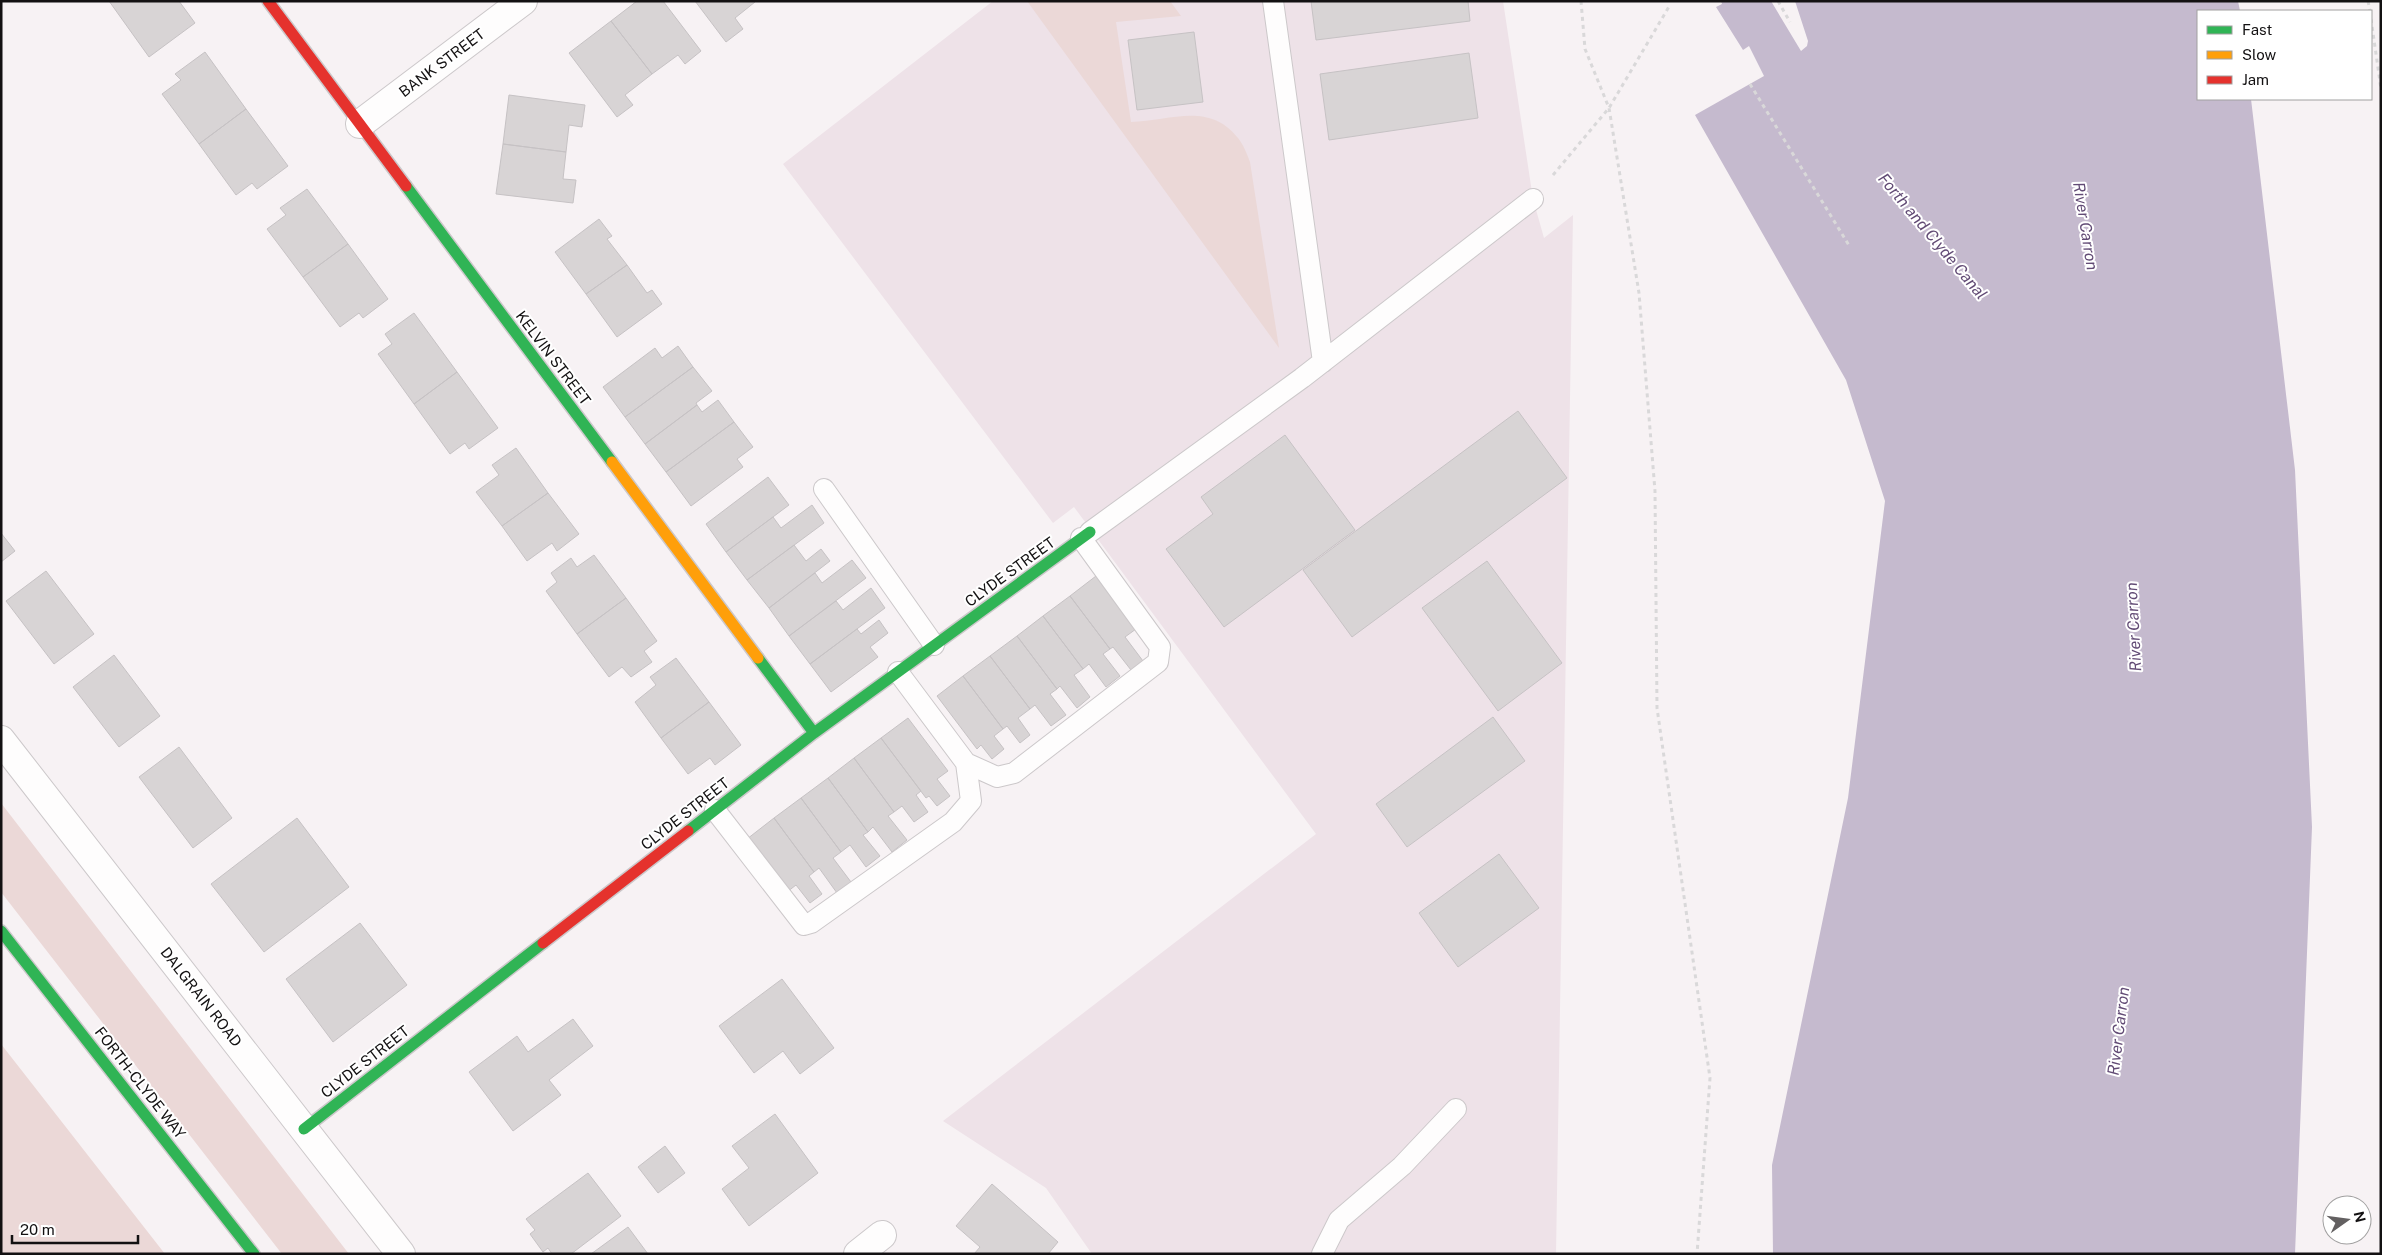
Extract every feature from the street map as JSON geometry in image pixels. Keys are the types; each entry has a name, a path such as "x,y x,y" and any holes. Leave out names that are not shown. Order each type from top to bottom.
{"street":[{"name":"KELVIN STREET","path":"268,1 814,733"},
{"name":"BANK STREET","path":"360,124 523,1"},
{"name":"CLYDE STREET","path":"304,1128 814,733 1086,535"},
{"name":"DALGRAIN ROAD","path":"1,740 401,1254"},
{"name":"FORTH-CLYDE WAY","path":"1,930 254,1254"},
{"path":"858,1254 882,1235"}],"lane":[{"path":"1273,1 1322,362"},
{"path":"898,672 966,763 997,777 1014,773 1158,662 1160,647 1086,535 1322,362 1533,199"},
{"path":"824,489 934,645"},
{"path":"715,810 804,925 811,923 953,822 971,801 966,763"},
{"path":"1322,1254 1339,1220 1402,1166 1456,1110"}],"path":[{"path":"1581,1 1585,49 1610,108 1640,292 1655,491 1657,708 1710,1078 1698,1254"},
{"path":"1778,1 1790,22"},
{"path":"1533,199 1610,108 1670,5"},
{"path":"2372,26 2381,89"},
{"path":"1750,84 1850,247"}],"shaded area":[{"path":"993,1 1503,1 1533,199 1544,238 1573,215 1556,1254 1092,1254 1046,1188 943,1121 1316,834 1074,507 1053,523 783,164"},
{"path":"1027,1 1170,1 1181,16 1116,22 1131,122 1202,116 1215,120 1227,127 1240,140 1250,162 1279,348"},
{"path":"1,803 349,1254 282,1254 1,892"},
{"path":"1,1044 165,1254 1,1254"}],"water":[{"path":"1721,1 1771,1 1801,51 1807,46 1808,41 1795,1 2238,1 2240,10 2197,10 2197,100 2251,100 2295,470 2312,827 2295,1254 1773,1254 1772,1165 1848,798 1885,501 1846,380 1695,115 1764,76 1749,46 1743,50 1716,7 1722,4"}],"building":[{"path":"109,1 179,1 195,23 149,57"},
{"path":"637,1 663,1 701,51 685,64 678,55 652,74 611,21"},
{"path":"695,1 755,2 735,18 743,29 726,42"},
{"path":"1311,1 1468,1 1470,21 1316,40"},
{"path":"611,21 652,74 625,95 633,105 617,117 569,53"},
{"path":"1194,32 1203,102 1137,110 1128,40"},
{"path":"205,52 246,109 199,144 162,94 181,80 175,74"},
{"path":"1469,53 1478,118 1329,140 1320,74"},
{"path":"509,95 585,105 582,127 569,125 566,152 503,144"},
{"path":"246,109 288,166 257,189 252,183 236,195 199,144"},
{"path":"503,144 566,152 563,179 576,180 573,203 496,194"},
{"path":"307,189 348,244 303,277 267,229 286,215 280,208"},
{"path":"599,219 612,236 607,239 627,265 586,294 555,252"},
{"path":"348,244 388,299 363,318 359,313 340,327 303,277"},
{"path":"627,265 647,293 652,290 662,304 617,337 586,294"},
{"path":"414,313 457,372 414,404 378,354 392,344 385,334"},
{"path":"678,346 693,367 625,417 603,387 655,348 662,358"},
{"path":"693,367 712,391 696,403 697,405 645,444 625,417"},
{"path":"457,372 498,428 469,449 465,443 450,454 414,404"},
{"path":"718,400 734,422 666,472 645,444 697,405 702,412"},
{"path":"1518,411 1567,478 1352,637 1303,570"},
{"path":"734,422 753,447 737,459 743,467 691,506 666,472"},
{"path":"1285,435 1355,530 1224,627 1166,549 1213,514 1201,497"},
{"path":"516,448 548,493 502,526 476,492 499,475 492,465"},
{"path":"768,477 789,505 726,552 706,524"},
{"path":"548,493 579,534 557,551 552,543 527,561 502,526"},
{"path":"812,505 824,523 747,580 726,552 773,517 781,528"},
{"path":"1,533 15,551 1,562"},
{"path":"794,545 806,561 821,549 830,561 769,608 747,580"},
{"path":"594,555 626,598 577,634 546,591 557,582 551,573 571,558 577,567"},
{"path":"852,560 866,578 789,636 769,608 815,573 822,583"},
{"path":"1487,561 1562,663 1498,711 1422,608"},
{"path":"46,571 94,634 54,664 6,601"},
{"path":"1096,576 1136,629 1125,637 1143,661 1131,670 1113,647 1110,649 1070,596"},
{"path":"871,588 885,608 810,664 789,636 836,601 843,610"},
{"path":"1070,596 1110,649 1103,654 1120,676 1106,687 1089,664 1083,669 1043,616"},
{"path":"626,598 657,641 644,651 652,662 631,677 622,667 609,677 577,634"},
{"path":"1043,616 1083,669 1074,675 1090,697 1077,708 1060,686 1057,689 1017,636"},
{"path":"879,620 888,633 870,647 878,657 831,692 810,664 857,629 861,634"},
{"path":"1017,636 1057,689 1050,694 1066,715 1051,726 1035,705 1030,709 990,656"},
{"path":"114,655 160,716 119,747 73,687"},
{"path":"990,656 1030,709 1018,718 1030,735 1020,743 1007,726 1003,729 963,676"},
{"path":"676,658 709,702 661,738 635,702 656,685 650,677"},
{"path":"963,676 1003,729 994,736 1004,749 992,759 981,745 977,749 937,696"},
{"path":"709,702 741,745 715,765 710,758 688,774 661,738"},
{"path":"1493,717 1525,761 1407,847 1376,804"},
{"path":"908,718 948,771 937,779 950,796 937,806 929,796 926,798 881,738"},
{"path":"881,738 921,791 916,795 928,812 914,822 902,806 894,812 854,758"},
{"path":"179,747 232,818 193,848 139,777"},
{"path":"854,758 894,812 888,816 907,840 892,852 873,827 868,832 828,778"},
{"path":"828,778 868,832 863,835 880,856 866,867 850,845 841,852 801,798"},
{"path":"801,798 841,852 833,858 851,882 837,893 819,868 814,872 774,818"},
{"path":"297,818 349,887 264,952 211,884"},
{"path":"774,818 814,872 809,876 822,894 810,903 796,885 787,892 747,839"},
{"path":"1499,854 1539,908 1458,967 1419,913"},
{"path":"360,923 407,985 333,1042 286,979"},
{"path":"782,979 834,1048 800,1074 783,1051 754,1073 719,1026"},
{"path":"573,1019 593,1046 549,1080 561,1095 513,1131 469,1072 517,1036 528,1052"},
{"path":"775,1114 818,1173 749,1226 722,1189 749,1168 732,1146"},
{"path":"665,1146 685,1173 658,1193 638,1167"},
{"path":"588,1173 621,1216 571,1254 552,1254 548,1248 543,1252 530,1234 535,1230 526,1219"},
{"path":"992,1184 1058,1242 1048,1254 974,1254 980,1247 956,1226"},
{"path":"628,1227 648,1254 591,1254"}],"traffic: fast":[{"path":"406,186 612,462"},
{"path":"688,831 814,733 1090,532"},
{"path":"758,658 814,733"},
{"path":"1,931 254,1254"},
{"path":"304,1129 543,943"}],"traffic: slow":[{"path":"612,462 758,658"}],"traffic: jam":[{"path":"268,1 406,186"},
{"path":"543,943 688,831"}],"water label":[{"name":"River Carron","path":"2086,226"},
{"name":"Forth and Clyde Canal","path":"1933,236"},
{"name":"River Carron","path":"2133,627"},
{"name":"River Carron","path":"2118,1031"}]}
